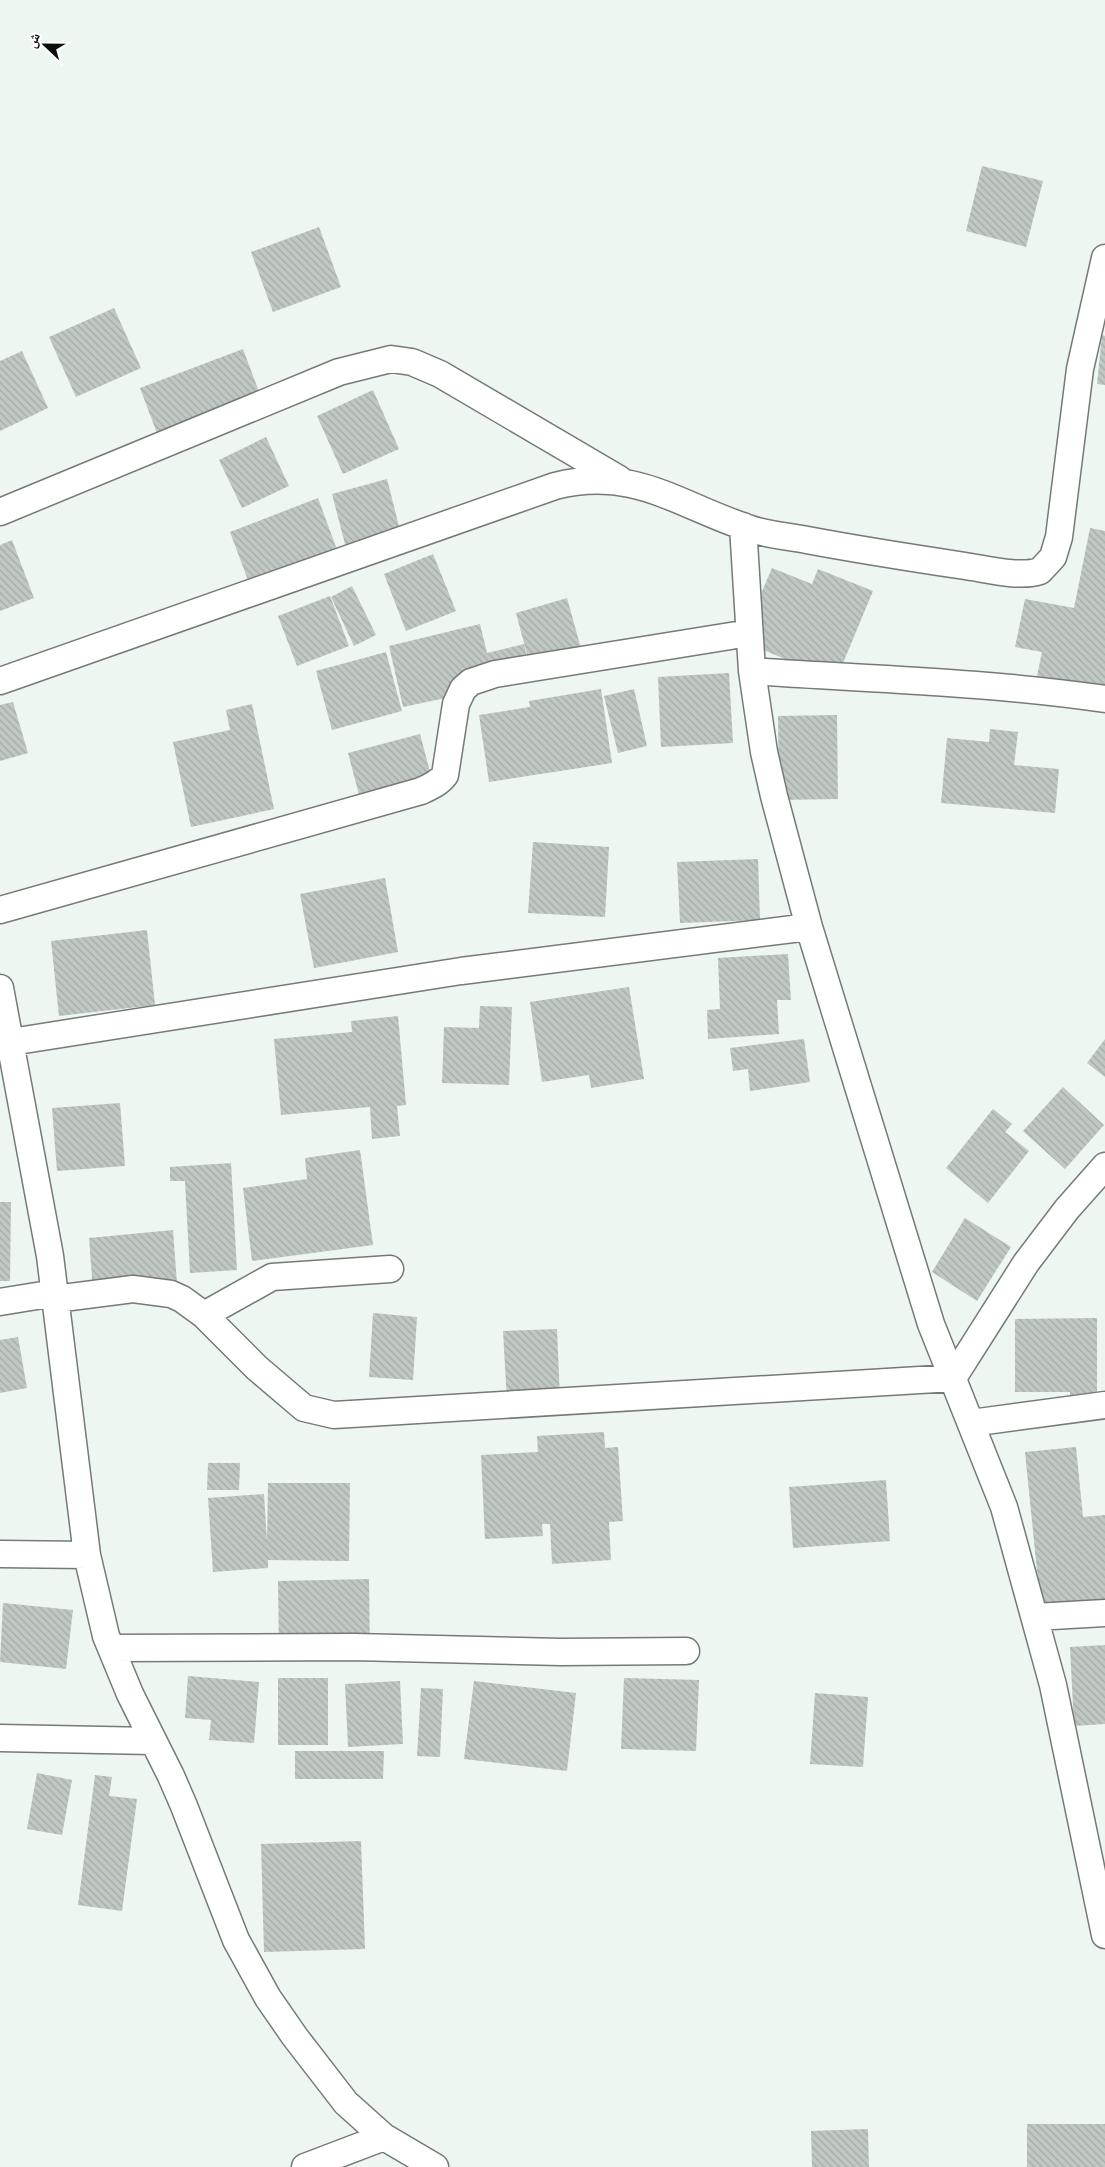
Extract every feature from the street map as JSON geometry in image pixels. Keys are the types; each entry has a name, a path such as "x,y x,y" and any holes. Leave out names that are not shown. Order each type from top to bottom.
{"street":[{"path":"0,512 339,372 392,359 412,362 440,374 624,482 692,504 742,526 868,552 1024,573 1040,571 1053,557 1059,537 1080,369 1105,258"},
{"path":"0,681 555,486 579,480 624,482"},
{"path":"742,526 752,671 764,752 809,927 931,1324 1004,1507 1055,1695 1104,1928"},
{"path":"0,910 421,791 432,786 445,775 452,719 459,695 471,682 521,670 749,634"},
{"path":"752,671 1023,690 1105,699"},
{"path":"7,1038 451,973 809,927"},
{"path":"0,988 7,1038 55,1296 87,1555 111,1648 130,1694 178,1791 232,1932 250,1967 295,2037 346,2103 384,2137 435,2167"},
{"path":"953,1378 1026,1264 1067,1209 1105,1166"},
{"path":"204,1315 272,1277 390,1268"},
{"path":"0,1302 133,1289 162,1292 182,1299 204,1315 257,1368 304,1408 334,1415 953,1378"},
{"path":"971,1423 1105,1406"},
{"path":"0,1554 87,1555"},
{"path":"1035,1617 1105,1613"},
{"path":"111,1648 354,1647 560,1652 686,1651"},
{"path":"0,1738 152,1740"},
{"path":"305,2167 384,2137"}],"building":[{"path":"982,166 1043,181 1026,247 966,231"},
{"path":"319,227 341,287 273,312 251,252"},
{"path":"114,308 141,368 76,397 49,337"},
{"path":"1102,335 1105,336 1105,385 1097,384"},
{"path":"243,349 264,405 161,444 140,388"},
{"path":"22,351 48,408 0,431 0,361"},
{"path":"373,390 399,449 343,474 317,416"},
{"path":"266,437 289,486 242,508 219,460"},
{"path":"387,479 401,534 346,548 332,494"},
{"path":"318,498 340,558 252,591 230,532"},
{"path":"1090,528 1105,531 1105,695 1036,681 1042,652 1015,647 1025,599 1074,608"},
{"path":"12,540 34,598 0,611 0,545"},
{"path":"433,554 456,611 406,631 384,574"},
{"path":"772,568 812,584 818,569 873,591 836,680 741,641"},
{"path":"352,586 376,635 354,646 331,597"},
{"path":"330,596 349,646 297,666 278,616"},
{"path":"567,598 584,659 532,673 516,613"},
{"path":"480,624 487,653 524,644 532,680 403,707 389,646"},
{"path":"386,652 402,711 332,730 316,671"},
{"path":"729,673 733,743 661,747 658,677"},
{"path":"601,689 612,763 489,782 479,715 530,707 529,701"},
{"path":"634,689 647,746 618,753 604,696"},
{"path":"13,702 28,753 0,761 0,705"},
{"path":"252,704 274,809 191,827 173,742 230,730 226,710"},
{"path":"837,715 838,799 779,800 778,716"},
{"path":"990,729 1018,732 1014,765 1059,769 1055,813 941,803 947,738 989,742"},
{"path":"420,734 434,787 362,806 348,753"},
{"path":"533,842 609,847 605,917 528,913"},
{"path":"758,859 760,920 680,923 677,862"},
{"path":"385,878 398,952 314,968 300,894"},
{"path":"147,930 155,1005 59,1016 51,941"},
{"path":"788,954 791,1000 777,1000 779,1034 708,1039 707,1010 720,1009 718,958"},
{"path":"629,987 644,1079 591,1088 589,1075 542,1082 530,1002"},
{"path":"480,1006 512,1007 509,1085 442,1083 444,1027 479,1028"},
{"path":"398,1016 406,1105 397,1106 400,1136 372,1139 370,1107 281,1115 274,1039 352,1032 351,1021"},
{"path":"804,1039 810,1082 750,1091 748,1069 733,1071 730,1048"},
{"path":"1105,1039 1105,1077 1087,1063"},
{"path":"1063,1087 1104,1125 1065,1169 1023,1131"},
{"path":"120,1103 125,1166 57,1171 52,1108"},
{"path":"993,1109 1012,1124 1005,1132 1029,1151 988,1203 946,1168"},
{"path":"360,1150 373,1245 252,1261 243,1188 307,1179 305,1158"},
{"path":"231,1163 237,1270 190,1273 185,1181 170,1181 170,1167"},
{"path":"0,1202 11,1202 10,1281 0,1281"},
{"path":"965,1218 1011,1247 977,1301 932,1272"},
{"path":"173,1230 177,1283 93,1291 89,1238"},
{"path":"373,1313 417,1317 413,1380 369,1377"},
{"path":"1097,1318 1097,1407 1070,1406 1070,1392 1015,1392 1015,1319"},
{"path":"557,1329 560,1399 507,1402 503,1331"},
{"path":"18,1337 27,1388 0,1393 0,1340"},
{"path":"604,1432 605,1448 618,1447 623,1521 609,1522 611,1560 552,1564 550,1524 542,1524 543,1536 485,1539 481,1455 538,1452 537,1436"},
{"path":"1076,1447 1083,1517 1105,1515 1105,1614 1042,1620 1025,1452"},
{"path":"208,1463 240,1463 239,1490 207,1490"},
{"path":"886,1480 890,1541 793,1548 789,1487"},
{"path":"268,1483 350,1483 349,1561 268,1560 268,1568 213,1572 208,1498 264,1494 267,1541"},
{"path":"369,1579 370,1654 279,1655 278,1581"},
{"path":"3,1603 73,1610 66,1669 0,1662"},
{"path":"1105,1645 1105,1724 1074,1726 1070,1647"},
{"path":"188,1676 259,1682 254,1743 209,1740 211,1720 185,1718"},
{"path":"278,1678 328,1678 328,1745 278,1745"},
{"path":"624,1678 699,1680 696,1751 621,1749"},
{"path":"400,1681 403,1744 348,1747 345,1684"},
{"path":"474,1681 576,1693 567,1771 464,1759"},
{"path":"421,1688 443,1689 440,1757 417,1756"},
{"path":"815,1693 868,1697 863,1767 810,1764"},
{"path":"295,1751 384,1751 383,1779 295,1779"},
{"path":"37,1773 72,1780 62,1835 27,1829"},
{"path":"95,1775 112,1777 109,1796 137,1799 122,1911 78,1905"},
{"path":"361,1841 365,1949 264,1952 261,1844"},
{"path":"1027,2124 1105,2124 1105,2167 1027,2167"},
{"path":"868,2129 869,2167 812,2167 811,2131"}]}
